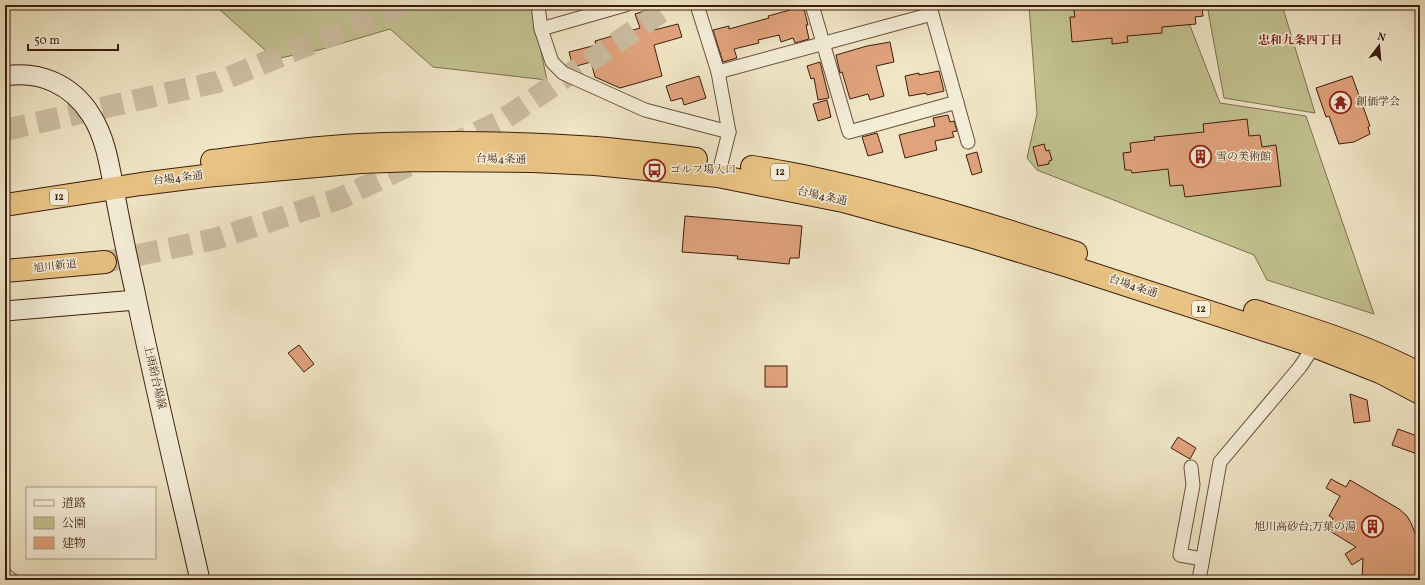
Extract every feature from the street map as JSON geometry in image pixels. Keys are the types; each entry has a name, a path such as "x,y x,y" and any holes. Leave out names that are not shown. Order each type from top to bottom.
{"highway":[{"name":"台場4条通","path":"5,205 112,181 269,154 358,145 520,144 597,148 720,169 810,177 987,224 1317,339 1386,357 1420,374"},
{"name":"台場4条通","path":"5,189 112,181"},
{"name":"旭川新道","path":"5,271 105,262"},
{"name":"台場4条通","path":"1317,339 1420,393"}],"main road":[{"name":"上雨紛台場線","path":"5,76 36,76 61,85 77,98 90,114 100,130 136,300 200,580"},
{"path":"5,311 136,300"}],"street":[{"path":"538,5 541,29 552,62 564,73 645,110 730,132"},
{"path":"541,29 625,5"},
{"path":"697,5 718,72 730,132 720,169"},
{"path":"812,5 849,132 957,102"},
{"path":"718,72 824,43 931,9 968,142"},
{"path":"1198,580 1220,462 1300,367 1317,339"},
{"path":"1191,468 1193,485 1180,555 1202,560"},
{"path":"5,575 12,580"}],"green space":[{"path":"218,5 531,5 547,80 433,67 390,29 319,50 275,59 219,9"},
{"path":"1029,5 1182,5 1220,103 1306,116 1374,314 1267,280 1254,255 1037,170 1027,158 1037,114"},
{"path":"1207,5 1282,5 1315,113 1224,98"}],"building":[{"path":"789,5 803,5 808,25 806,25 809,39 795,43 793,38 781,42 779,35 758,40 759,43 734,49 737,58 723,62 713,30 729,26 729,29 769,18 768,16 790,10"},
{"path":"1073,5 1202,5 1203,16 1195,17 1196,24 1162,27 1162,33 1127,36 1128,42 1112,44 1112,38 1072,42 1070,17 1075,17"},
{"path":"648,10 654,30 678,24 682,37 654,45 662,76 620,88 595,77 591,62 573,67 569,52 596,45 595,41 640,28 635,14"},
{"path":"890,42 894,62 876,66 884,96 870,100 868,94 850,99 842,72 840,73 836,55 867,46"},
{"path":"820,62 829,98 818,100 814,78 811,79 807,66"},
{"path":"939,71 944,91 927,95 926,93 909,96 905,76"},
{"path":"699,76 706,98 684,105 682,98 671,101 666,86"},
{"name":"創価学会","path":"1352,76 1370,126 1368,127 1370,134 1354,142 1339,144 1329,116 1326,117 1316,88"},
{"path":"827,100 831,117 818,121 813,104"},
{"path":"948,115 950,122 954,121 957,131 952,132 954,137 935,141 937,150 905,158 899,135 935,126 933,118"},
{"name":"雪の美術館","path":"1247,119 1249,136 1260,135 1262,147 1276,145 1281,186 1185,197 1183,185 1170,186 1168,169 1132,173 1131,170 1125,170 1123,153 1131,152 1130,143 1155,140 1154,137 1204,132 1203,124"},
{"path":"877,133 883,152 868,156 862,137"},
{"path":"1044,144 1046,151 1049,150 1052,160 1049,161 1049,164 1038,166 1033,147"},
{"path":"977,152 982,172 972,175 966,155"},
{"path":"685,216 802,226 799,258 790,258 789,264 737,259 738,256 682,252"},
{"path":"299,345 314,364 304,372 288,353"},
{"path":"765,366 787,366 787,387 765,387"},
{"path":"1350,394 1367,400 1370,421 1354,423"},
{"path":"1398,429 1420,437 1420,455 1392,445"},
{"path":"1178,437 1196,448 1190,459 1171,448"},
{"name":"旭川高砂台;万葉の湯","path":"1331,479 1346,487 1350,480 1399,509 1407,516 1419,543 1418,580 1362,580 1363,558 1352,565 1345,554 1356,547 1330,531 1334,523 1332,521 1333,518 1329,516 1340,496 1326,488"}],"tunnel":[{"path":"5,130 217,82 405,5"},
{"path":"105,262 215,239 341,198 501,121 663,11 668,5"}],"place":[{"name":"創価学会","path":"1341,102"},
{"name":"雪の美術館","path":"1200,157"},
{"name":"ゴルフ場入口","path":"655,170"},
{"name":"旭川高砂台;万葉の湯","path":"1372,527"}],"district":[{"name":"忠和九条四丁目","path":"1300,41"}]}
